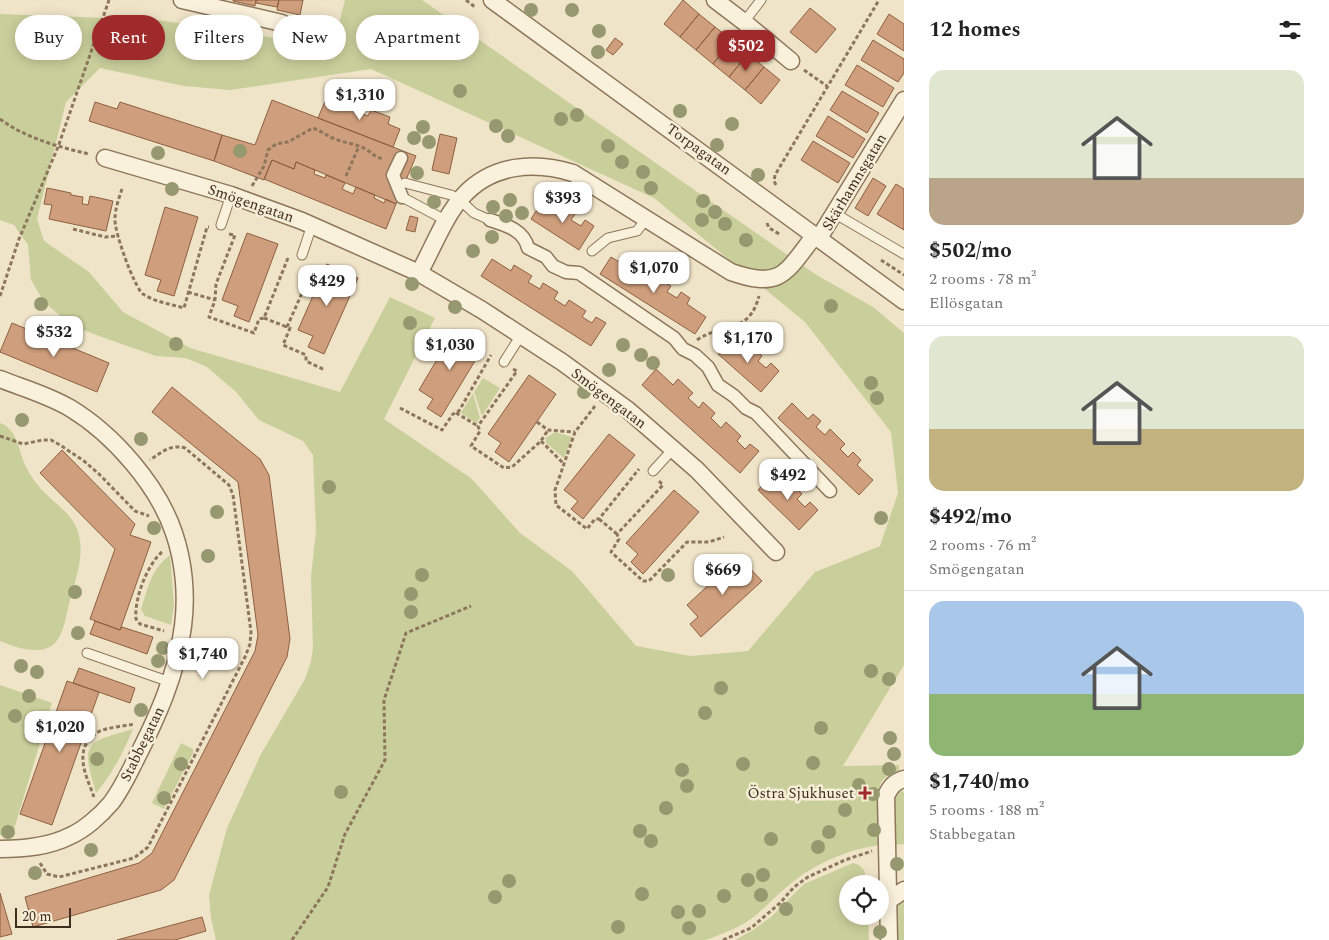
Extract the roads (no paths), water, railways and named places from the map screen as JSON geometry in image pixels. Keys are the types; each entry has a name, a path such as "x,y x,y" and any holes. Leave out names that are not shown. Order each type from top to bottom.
{"street":[{"path":"182,0 273,21"},
{"name":"Torpagatan","path":"492,0 904,301"},
{"path":"715,0 791,61"},
{"name":"Skärhamnsgatan","path":"817,237 904,100"},
{"name":"Smögengatan","path":"105,158 247,201 312,225 419,273 521,335 628,410 697,470 776,552"},
{"path":"400,161 393,175 402,197"},
{"path":"419,273 447,221 464,195 487,178 509,168 532,166 555,168 573,173 731,272 754,279 766,280 784,273 817,237"},
{"path":"490,220 513,228 526,239 528,248 546,257 553,266 566,272 579,273 674,338 683,349 695,355 708,368 718,385 734,396 746,408 756,413 830,491"},
{"name":"Stabbegatan","path":"0,379 48,397 69,408 114,443 138,470 167,517 177,543 180,553 185,604 182,637 170,682 155,719 124,783 110,804 71,836 38,846 0,849"},
{"path":"887,875 886,796 891,786 898,781 904,780"},
{"path":"889,900 904,890"},
{"path":"889,920 890,940"}],"lane":[{"path":"744,22 762,0"},
{"path":"405,182 451,195 460,200 474,213 490,220"},
{"path":"221,229 230,195"},
{"path":"402,197 447,221"},
{"path":"834,213 904,254"},
{"path":"592,251 608,238 637,232 646,219"},
{"path":"299,258 312,225"},
{"path":"504,363 521,335"},
{"path":"655,475 672,449"},
{"path":"87,653 170,682"}],"place":[{"name":"Östra Sjukhuset","path":"865,793"}]}
